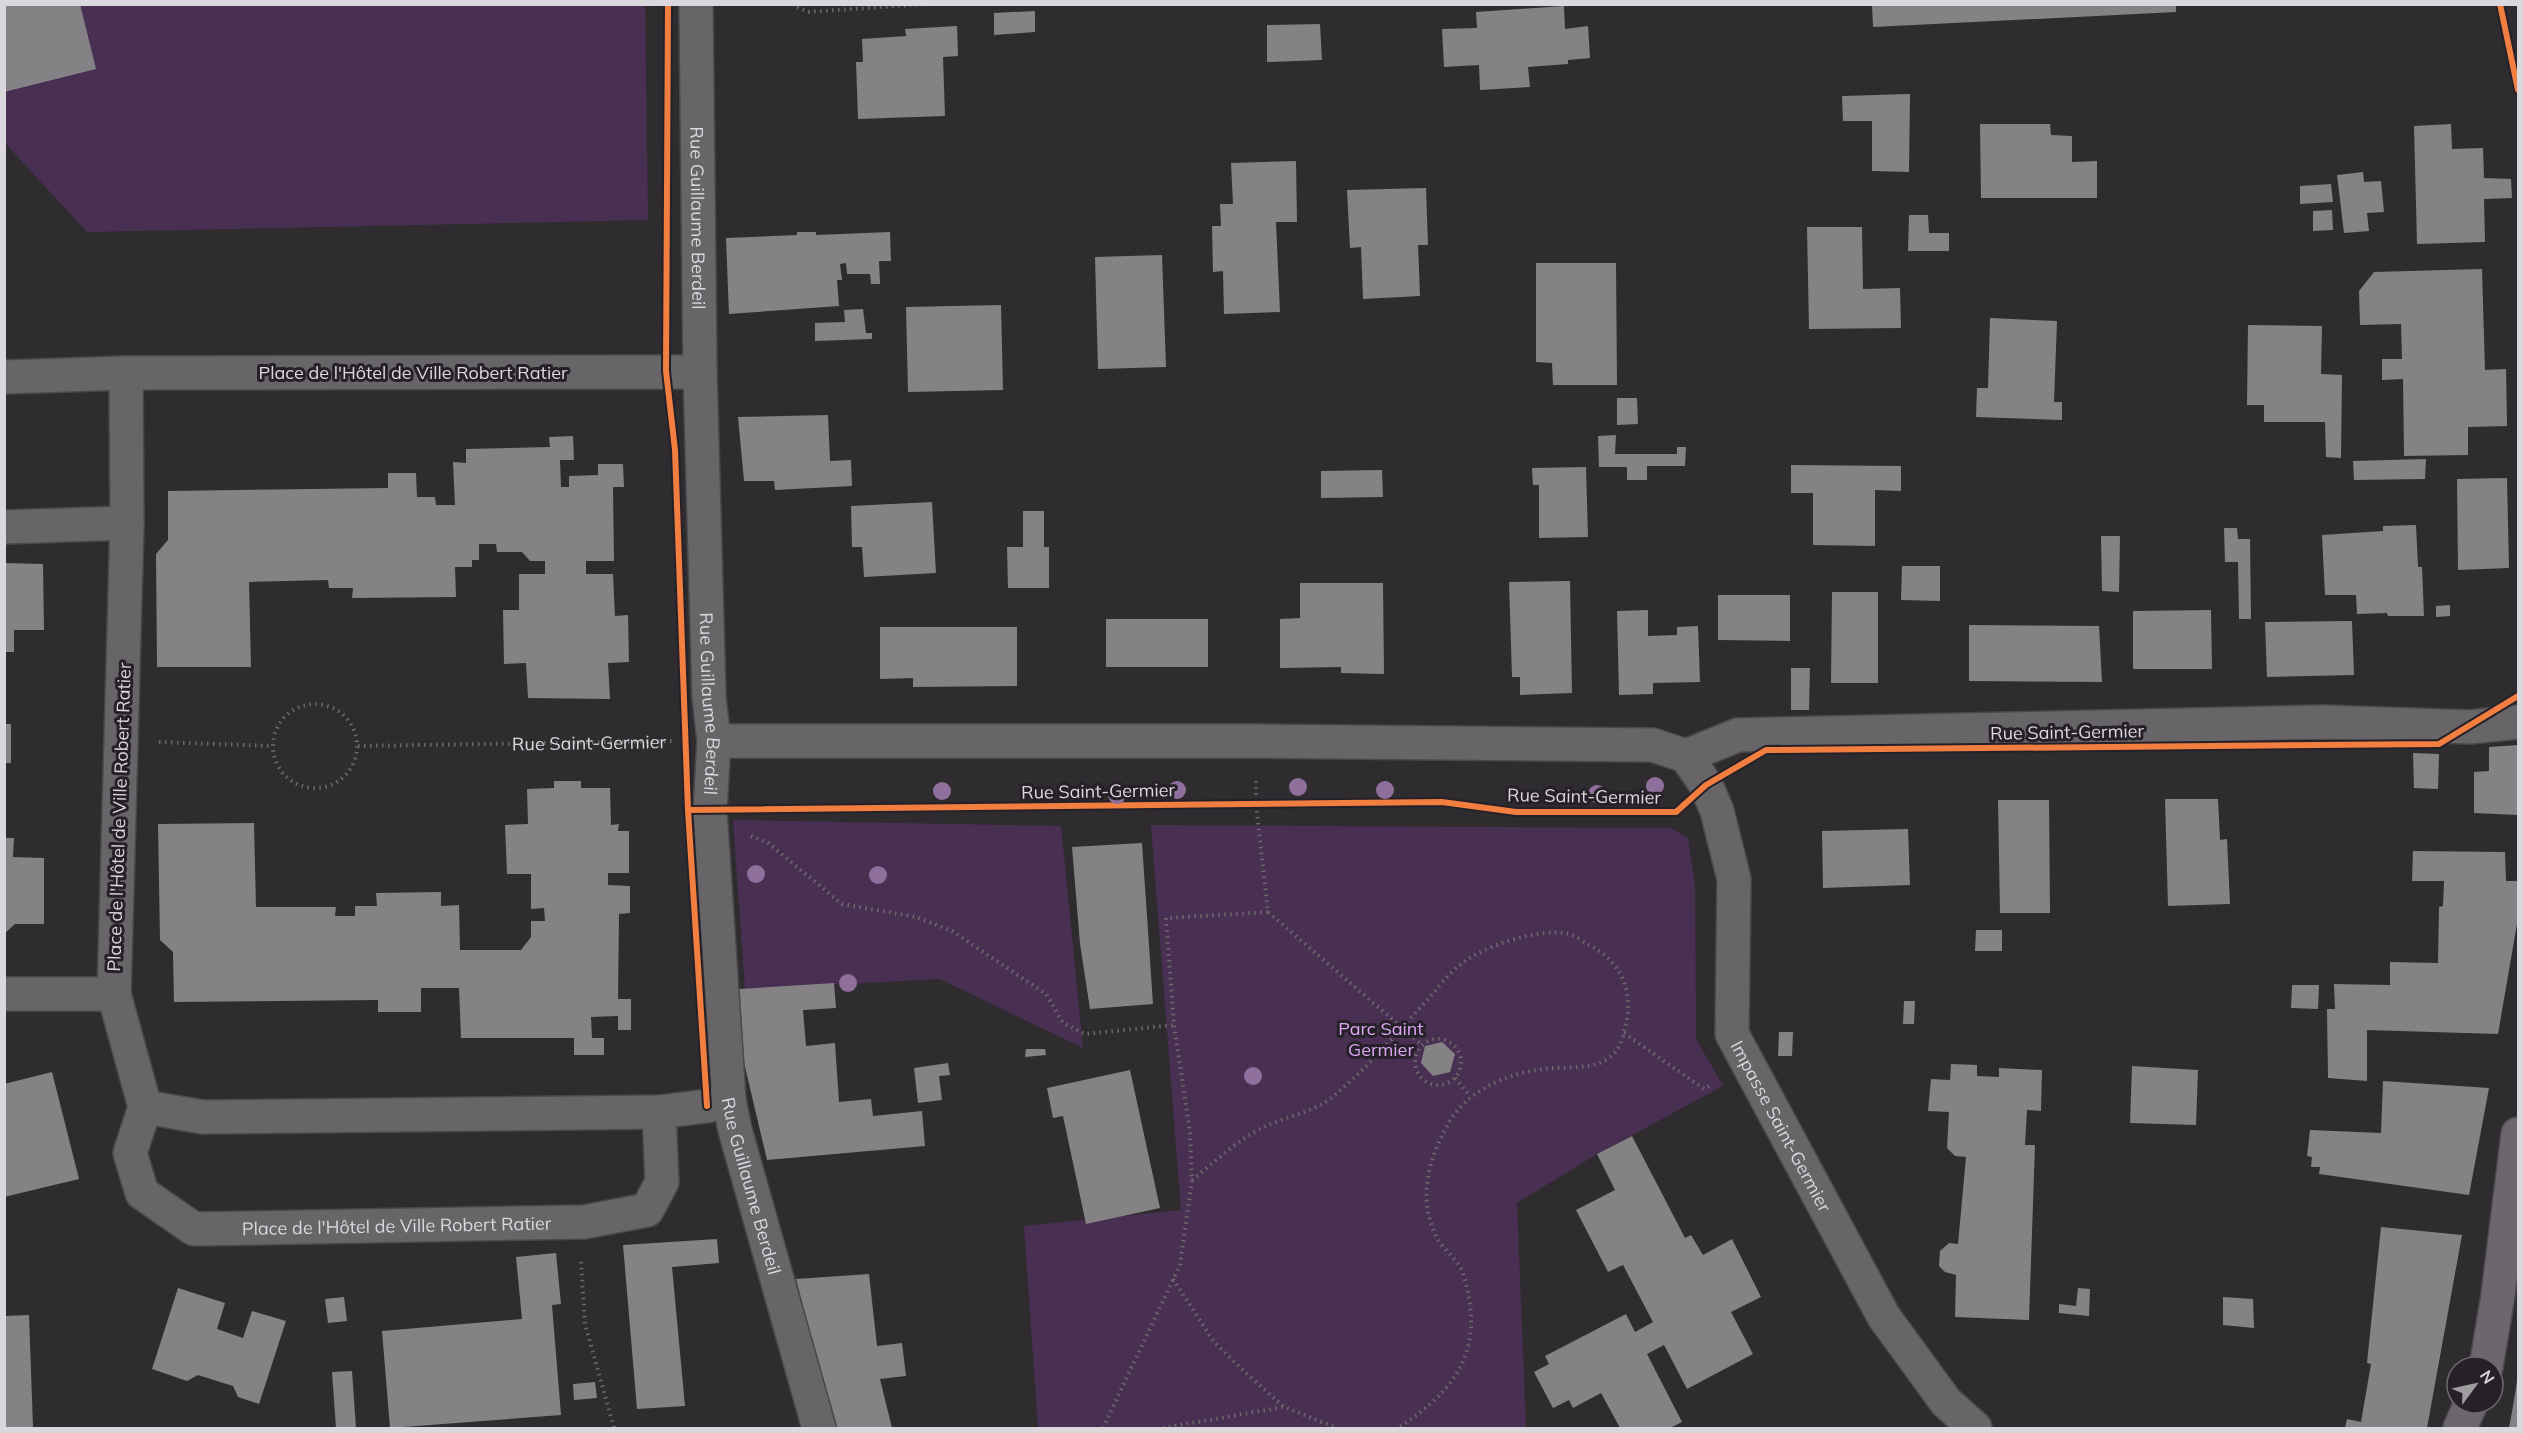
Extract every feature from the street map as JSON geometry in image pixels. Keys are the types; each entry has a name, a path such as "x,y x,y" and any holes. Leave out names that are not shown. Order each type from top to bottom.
{"main road":[{"path":"2488,1355 2518,1134"}],"street":[{"name":"Rue Guillaume Berdeil","path":"696,4 700,372 709,697 714,741 710,810 729,1100 735,1130 819,1428"},
{"name":"Place de l'Hôtel de Ville Robert Ratier","path":"4,377 126,373 700,372"},
{"name":"Place de l'Hôtel de Ville Robert Ratier","path":"126,373 127,523 114,994 145,1107 130,1153 142,1193 194,1229 585,1222 647,1210 662,1182 658,1112"},
{"path":"4,527 127,523"},
{"name":"Rue Saint-Germier","path":"1686,756 1738,735 2324,722 2470,727 2518,722"},
{"path":"714,741 1257,741 1653,745 1686,756"},
{"name":"Impasse Saint-Germier","path":"1686,756 1706,785 1717,811 1734,879 1732,1034 1884,1317 1948,1415 1975,1428"},
{"path":"4,993 114,994"},
{"path":"145,1107 203,1117 658,1112 707,1106 729,1100"}],"path":[{"path":"792,4 808,12 926,4"},
{"path":"315,704 331,706 345,716 354,730 357,746 354,763 345,776 331,785 315,788 299,785 285,776 276,762 273,746 275,730 284,716 298,706 315,704"},
{"path":"121,740 273,746"},
{"path":"1257,741 1256,804 1268,912 1422,1045"},
{"path":"1244,804 1268,803"},
{"path":"710,810 732,827 768,843 842,904 916,917 952,932 1046,994 1063,1023 1085,1034 1174,1025"},
{"path":"1103,1428 1180,1264 1192,1180 1191,1133 1174,1025 1166,918 1268,912"},
{"path":"1192,1180 1259,1129 1327,1100 1366,1067 1461,964 1493,946 1532,934 1568,934 1597,949 1618,966 1628,988 1628,1021 1621,1043 1611,1057 1591,1066 1537,1070 1502,1080 1470,1096 1447,1124 1429,1165 1425,1205 1436,1238 1462,1271 1472,1324 1468,1354 1453,1382 1421,1413 1398,1428"},
{"path":"1624,1033 1704,1089 1750,1066"},
{"path":"1442,1039 1451,1042 1462,1059 1461,1070 1455,1078 1448,1084 1438,1086 1422,1079 1415,1062 1422,1045 1431,1040 1442,1039"},
{"path":"1455,1078 1470,1096"},
{"path":"585,1222 581,1266 585,1324 614,1428"},
{"path":"1173,1279 1214,1342 1284,1407 1337,1428"},
{"path":"1163,1428 1284,1407"}],"green space":[{"path":"5,5 645,5 648,220 87,232 5,143"},
{"path":"733,820 1061,826 1083,1048 940,979 745,989"},
{"name":"Parc Saint Germier","path":"1151,825 1671,828 1688,838 1695,886 1696,1039 1723,1086 1597,1154 1517,1203 1526,1428 1038,1428 1024,1226 1181,1210"}],"building":[{"path":"4,4 80,4 96,69 4,92"},
{"path":"1872,4 2176,4 2176,12 1873,27"},
{"path":"1564,6 1565,29 1588,26 1590,58 1568,60 1568,64 1528,67 1530,87 1480,90 1479,65 1444,67 1442,29 1477,28 1476,12"},
{"path":"1035,11 1035,32 994,35 994,13"},
{"path":"1320,24 1322,60 1267,62 1267,25"},
{"path":"957,26 958,56 943,57 945,116 858,119 856,62 863,62 862,39 906,36 905,29"},
{"path":"1910,94 1909,172 1872,171 1872,121 1843,121 1842,96"},
{"path":"1980,124 2050,124 2051,135 2072,136 2072,162 2097,161 2097,198 1981,198"},
{"path":"2451,124 2452,149 2483,148 2484,178 2511,179 2512,198 2484,199 2485,242 2417,244 2414,126"},
{"path":"1296,161 1297,222 1276,222 1280,312 1224,314 1223,271 1213,272 1212,226 1221,226 1220,204 1233,204 1231,163"},
{"path":"2363,172 2364,182 2381,181 2384,212 2367,213 2369,231 2344,233 2337,175"},
{"path":"2331,184 2333,202 2300,204 2300,186"},
{"path":"1426,188 1428,245 1418,245 1420,296 1363,299 1361,247 1350,248 1347,190"},
{"path":"2332,210 2333,230 2313,231 2313,211"},
{"path":"1909,215 1928,215 1929,233 1949,233 1949,251 1908,251"},
{"path":"1807,227 1862,227 1863,289 1900,288 1901,328 1809,329"},
{"path":"797,232 816,232 816,235 890,232 891,261 879,261 880,284 871,284 870,274 847,274 846,263 840,264 842,280 837,280 839,306 729,314 726,238 797,235"},
{"path":"1162,255 1166,367 1098,369 1095,257"},
{"path":"1536,263 1616,263 1617,385 1553,385 1552,363 1536,362"},
{"path":"2482,269 2485,370 2506,369 2507,426 2468,427 2468,455 2404,456 2403,379 2382,380 2382,359 2402,359 2401,324 2360,325 2359,291 2374,272"},
{"path":"1001,305 1003,390 908,392 906,307"},
{"path":"863,309 866,333 872,333 872,339 815,341 815,323 845,322 844,310"},
{"path":"1990,318 2057,321 2054,402 2062,402 2062,420 1976,417 1977,388 1988,388"},
{"path":"2248,325 2322,326 2321,374 2342,375 2341,458 2326,457 2325,422 2264,422 2264,405 2247,405"},
{"path":"1617,398 1637,398 1638,424 1617,425"},
{"path":"828,415 830,461 851,460 852,486 775,490 774,481 744,481 738,417"},
{"path":"1616,435 1615,454 1677,454 1677,447 1686,447 1685,466 1647,466 1647,480 1627,480 1627,467 1599,467 1598,436"},
{"path":"573,436 574,460 560,460 561,487 569,487 569,476 598,475 598,464 623,464 624,487 613,487 614,561 586,561 586,574 613,574 615,616 628,615 629,662 608,663 610,699 528,698 526,663 504,664 503,610 519,610 519,574 545,574 545,561 530,561 522,552 497,552 496,544 479,544 479,560 472,560 472,567 455,567 456,597 352,598 353,588 329,588 328,580 249,582 251,667 157,667 156,554 168,540 168,491 388,488 388,473 416,473 417,497 435,497 436,505 455,505 453,462 466,463 466,449 550,447 549,437"},
{"path":"2426,459 2425,479 2354,480 2353,461"},
{"path":"1791,465 1901,466 1901,491 1875,490 1875,546 1813,545 1813,493 1791,493"},
{"path":"1586,467 1588,537 1539,538 1539,485 1533,485 1532,468"},
{"path":"1382,470 1383,497 1321,498 1321,471"},
{"path":"2507,478 2509,568 2458,570 2457,479"},
{"path":"932,502 936,573 864,577 862,547 852,547 851,506"},
{"path":"1023,511 1044,511 1044,547 1049,547 1049,588 1008,588 1007,547 1023,547"},
{"path":"2416,525 2418,567 2422,567 2424,616 2388,616 2387,613 2357,614 2356,595 2325,595 2322,535 2383,531 2383,526"},
{"path":"2224,528 2237,528 2238,539 2250,539 2251,619 2239,619 2238,562 2225,562"},
{"path":"2101,536 2120,536 2119,592 2102,591"},
{"path":"4,563 43,564 44,630 14,630 14,652 4,652"},
{"path":"1902,566 1940,566 1940,601 1901,600"},
{"path":"1570,581 1572,693 1520,695 1520,677 1512,677 1509,582"},
{"path":"1300,583 1383,583 1384,674 1341,673 1341,667 1280,668 1280,619 1300,618"},
{"path":"1832,592 1878,592 1878,683 1831,683"},
{"path":"1718,595 1790,595 1790,641 1718,640"},
{"path":"2450,605 2450,616 2436,617 2436,606"},
{"path":"1648,610 1648,636 1677,635 1677,627 1698,626 1700,682 1653,683 1653,694 1619,695 1617,611"},
{"path":"2211,610 2212,669 2133,669 2133,611"},
{"path":"1106,619 1208,619 1208,667 1106,667"},
{"path":"2352,621 2354,675 2267,677 2265,622"},
{"path":"1969,625 2099,626 2102,682 1969,681"},
{"path":"880,627 1017,627 1017,686 913,687 913,678 880,679"},
{"path":"1791,668 1810,668 1809,710 1791,710"},
{"path":"4,724 11,724 11,763 4,763"},
{"path":"2518,745 2518,815 2474,813 2474,772 2489,771 2489,747"},
{"path":"2413,753 2439,754 2438,789 2414,788"},
{"path":"554,781 581,781 581,788 610,788 611,825 619,824 618,831 629,831 629,873 608,873 608,885 630,886 630,913 619,914 618,999 631,999 631,1030 618,1030 618,1016 591,1017 592,1038 604,1038 604,1055 574,1055 574,1038 461,1038 459,988 421,988 421,1012 378,1012 378,1000 174,1002 173,952 160,940 158,824 254,823 256,907 336,907 335,916 355,916 355,906 377,906 376,893 441,892 441,906 459,905 460,950 521,950 531,937 531,921 545,921 544,908 531,909 531,874 507,874 505,825 528,824 527,789 554,788"},
{"path":"2165,799 2218,799 2220,840 2227,839 2230,904 2168,906"},
{"path":"1998,800 2049,800 2050,913 2000,913"},
{"path":"1908,829 1910,885 1823,888 1822,831"},
{"path":"4,838 14,838 13,857 44,858 44,924 15,924 4,934"},
{"path":"1142,843 1153,1004 1090,1009 1080,944 1072,847"},
{"path":"2413,851 2505,852 2506,881 2518,881 2518,918 2498,1034 2367,1030 2367,1081 2328,1078 2327,1009 2335,1009 2334,984 2390,985 2390,962 2438,963 2439,907 2443,906 2444,881 2412,881"},
{"path":"1976,930 2002,930 2002,951 1975,951"},
{"path":"834,983 836,1008 803,1010 806,1046 835,1043 839,1102 871,1099 873,1116 922,1111 925,1146 767,1160 741,1050 738,989"},
{"path":"2292,985 2319,985 2318,1009 2291,1008"},
{"path":"1904,1001 1915,1001 1914,1024 1903,1024"},
{"path":"1779,1032 1793,1032 1792,1056 1778,1056"},
{"path":"1442,1042 1455,1054 1450,1072 1433,1076 1421,1063 1425,1046"},
{"path":"1026,1049 1045,1049 1046,1055 1025,1057"},
{"path":"948,1063 950,1075 939,1076 942,1100 918,1103 914,1068"},
{"path":"1951,1064 1977,1065 1977,1076 1999,1077 1999,1068 2042,1070 2041,1111 2027,1110 2025,1145 2035,1145 2029,1320 1955,1317 1956,1275 1945,1272 1939,1266 1940,1251 1949,1243 1958,1244 1966,1157 1955,1156 1947,1148 1949,1112 1928,1111 1931,1079 1950,1080"},
{"path":"2132,1066 2198,1070 2196,1125 2130,1123"},
{"path":"1130,1070 1160,1208 1086,1224 1063,1116 1053,1118 1047,1088"},
{"path":"52,1072 79,1179 4,1197 4,1084"},
{"path":"2383,1081 2489,1088 2469,1195 2319,1174 2320,1167 2311,1167 2312,1157 2307,1156 2310,1130 2381,1133"},
{"path":"1632,1136 1685,1238 1691,1235 1703,1255 1732,1239 1761,1297 1731,1312 1753,1354 1687,1389 1664,1345 1647,1354 1682,1422 1670,1428 1620,1428 1601,1393 1573,1408 1569,1400 1553,1408 1534,1372 1549,1364 1545,1356 1626,1314 1635,1332 1653,1322 1623,1265 1608,1272 1576,1210 1615,1190 1597,1154"},
{"path":"2381,1227 2462,1235 2427,1428 2345,1428 2347,1419 2361,1422 2371,1364 2367,1363"},
{"path":"717,1239 719,1263 672,1267 685,1406 637,1409 623,1245"},
{"path":"556,1253 561,1304 552,1305 561,1415 390,1428 382,1331 522,1319 516,1257"},
{"path":"869,1274 877,1346 902,1343 906,1376 880,1379 892,1428 834,1428 796,1279"},
{"path":"178,1288 225,1303 217,1329 243,1338 252,1311 286,1321 259,1404 238,1397 233,1386 198,1375 187,1381 152,1369"},
{"path":"2078,1288 2090,1289 2089,1316 2059,1313 2059,1304 2076,1306"},
{"path":"344,1297 347,1321 328,1323 325,1299"},
{"path":"2223,1297 2253,1299 2254,1328 2223,1325"},
{"path":"29,1315 33,1427 4,1428 4,1316"},
{"path":"352,1371 356,1428 336,1428 332,1372"},
{"path":"2517,1381 2518,1428 2509,1428 2512,1412"},
{"path":"595,1382 597,1398 574,1400 573,1384"}],"cycle path":[{"path":"668,4 666,371 675,450 688,810 707,1106"},
{"path":"2500,4 2518,90"},
{"path":"688,810 1442,802 1516,812 1676,812 1706,785 1766,750 2439,744 2518,696"}]}
